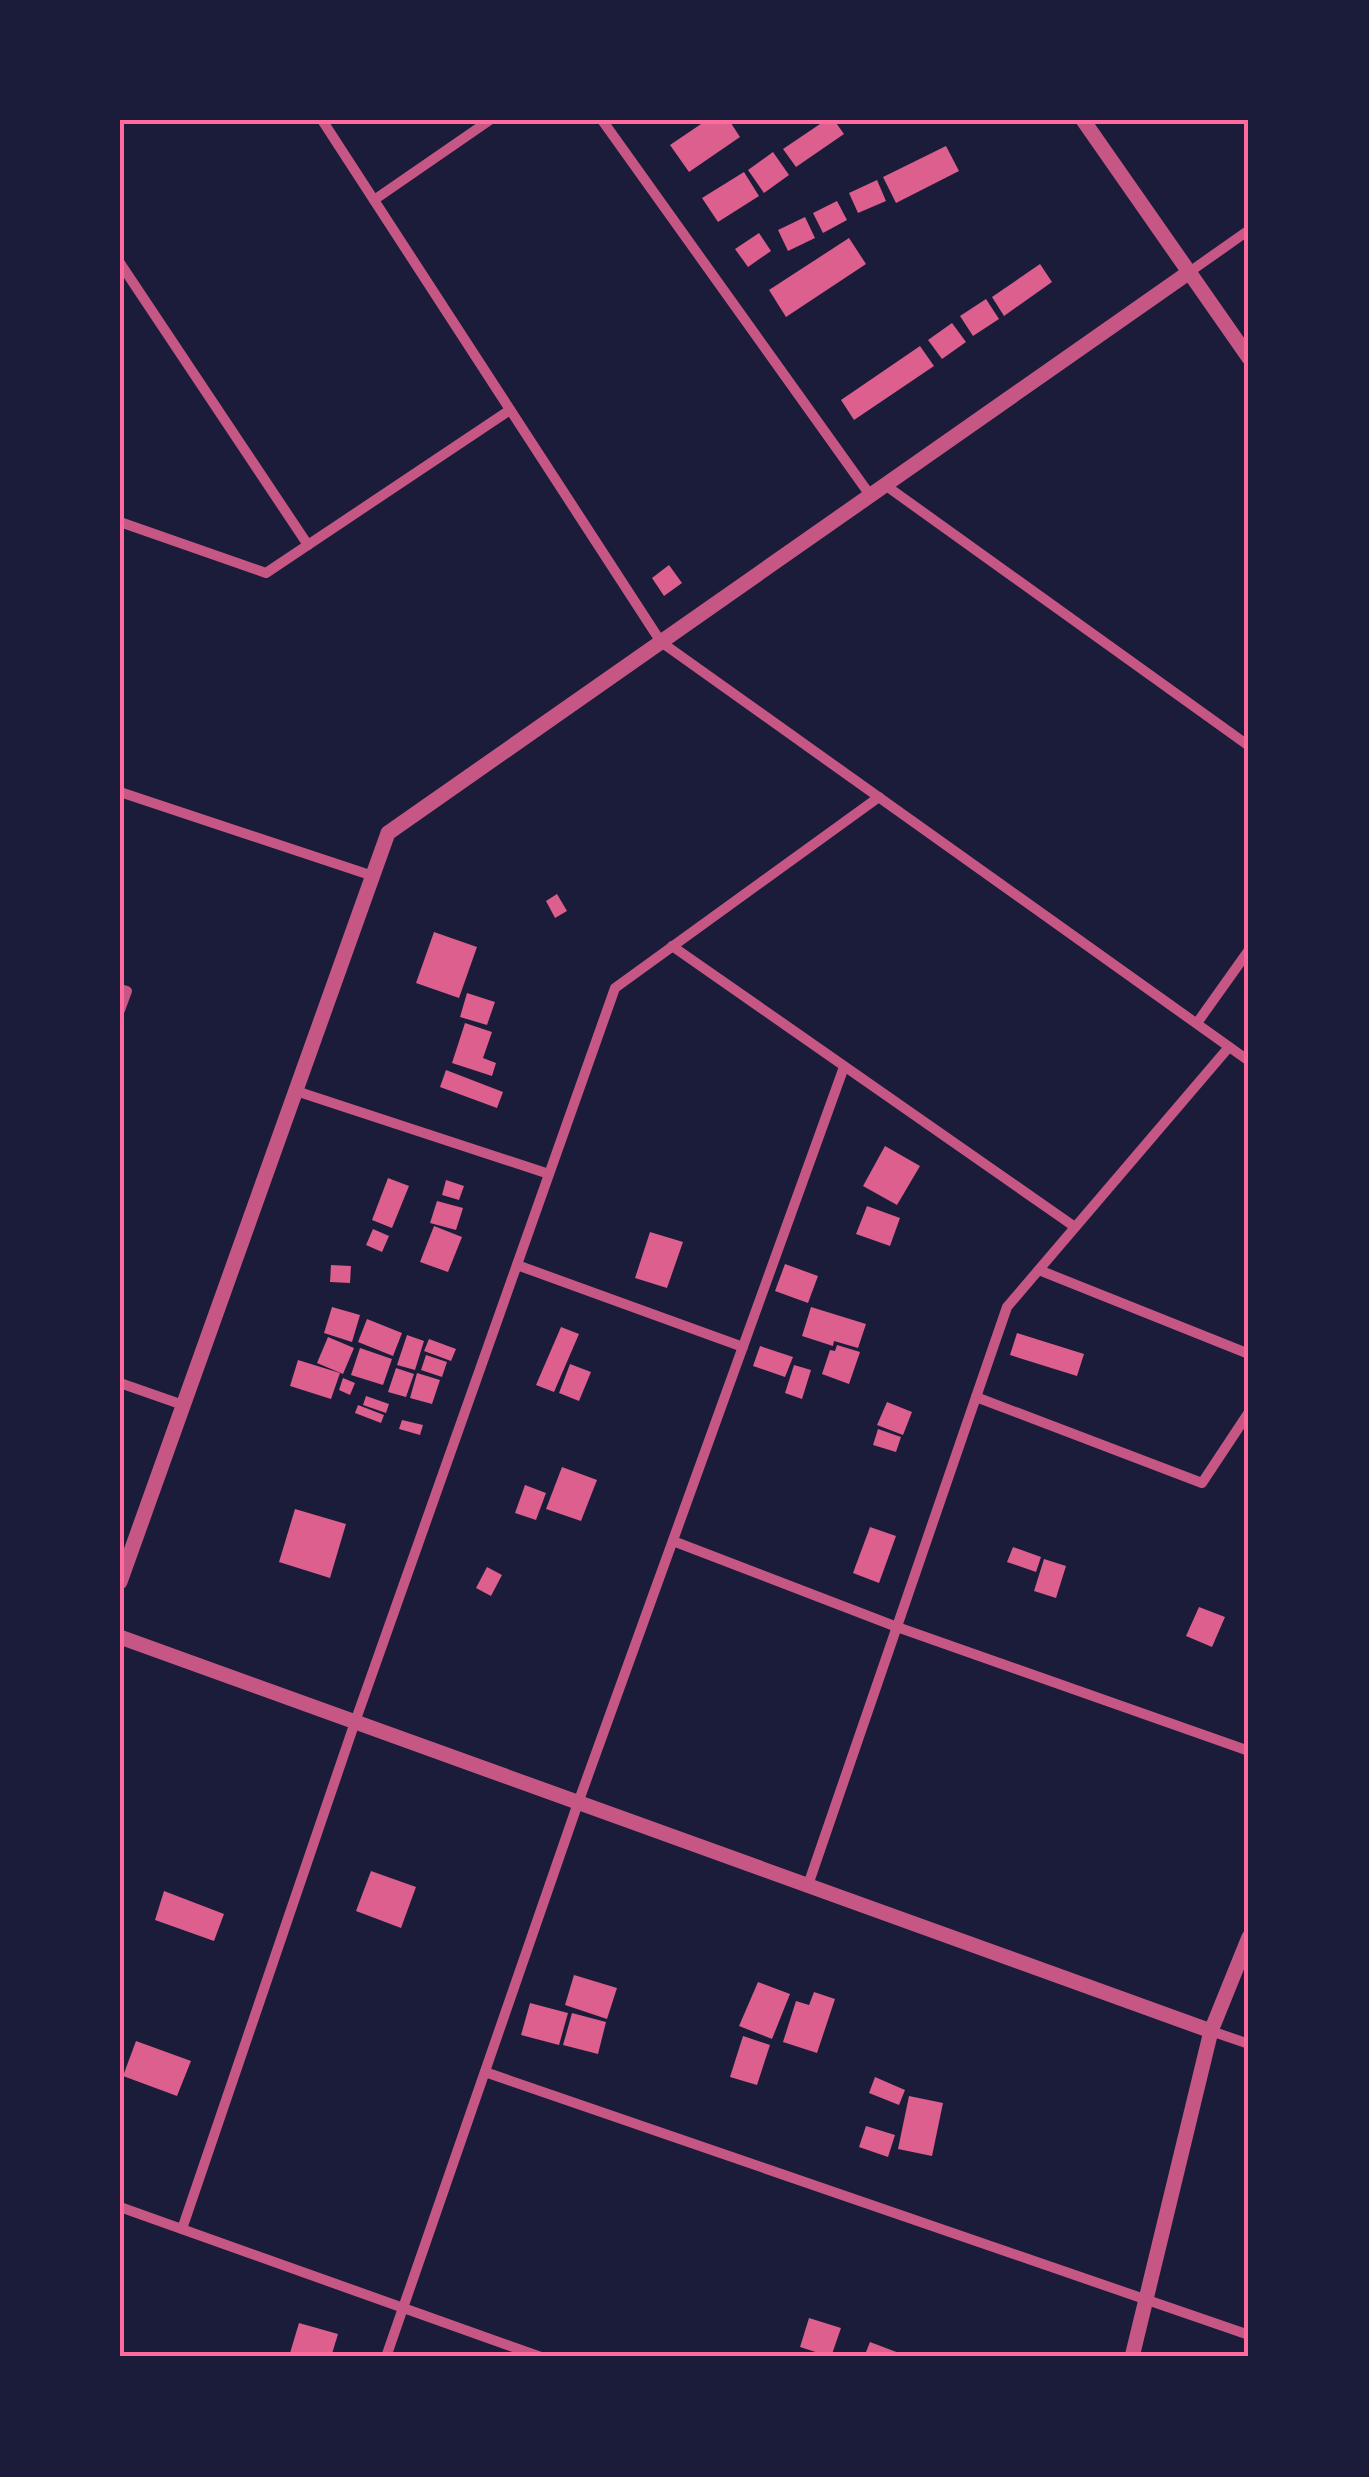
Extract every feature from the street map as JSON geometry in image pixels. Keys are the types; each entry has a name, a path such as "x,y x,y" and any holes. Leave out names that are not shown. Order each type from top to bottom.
{"street":[{"path":"322,120 661,642 1249,1060"},
{"path":"374,200 490,120"},
{"path":"602,120 878,490 1249,746"},
{"path":"1083,120 1249,358"},
{"path":"120,1582 388,833 1249,230"},
{"path":"120,264 308,545"},
{"path":"120,522 266,573 510,410"},
{"path":"120,792 373,876"},
{"path":"182,2230 355,1722 615,988 879,797"},
{"path":"672,946 1075,1228"},
{"path":"1197,1023 1249,950"},
{"path":"120,988 128,991 120,1010"},
{"path":"808,1885 1008,1307 1229,1046"},
{"path":"386,2357 578,1802 844,1067"},
{"path":"296,1091 549,1174"},
{"path":"517,1265 743,1347"},
{"path":"1039,1270 1249,1354"},
{"path":"120,1383 183,1405"},
{"path":"976,1398 1202,1483 1249,1412"},
{"path":"673,1540 897,1628 1249,1750"},
{"path":"120,1638 1249,2044"},
{"path":"1132,2357 1211,2030 1249,1936"},
{"path":"484,2072 1249,2335"},
{"path":"120,2208 541,2357"}],"building":[{"path":"707,120 729,120 740,137 689,172 670,145"},
{"path":"826,120 834,120 844,134 796,167 783,149"},
{"path":"946,146 959,171 896,203 883,177"},
{"path":"773,152 789,175 764,193 748,170"},
{"path":"744,172 759,196 718,222 702,198"},
{"path":"877,180 886,201 858,213 849,193"},
{"path":"837,201 847,220 823,233 813,213"},
{"path":"805,217 815,238 788,251 778,230"},
{"path":"759,233 771,251 748,267 735,249"},
{"path":"849,238 866,264 786,317 769,290"},
{"path":"1040,264 1052,282 1004,316 992,297"},
{"path":"986,299 999,319 973,336 960,316"},
{"path":"952,323 966,342 942,359 928,340"},
{"path":"920,346 934,366 854,420 841,400"},
{"path":"669,565 682,583 664,596 652,578"},
{"path":"557,894 567,911 555,918 546,901"},
{"path":"434,932 477,947 459,998 416,983"},
{"path":"467,993 495,1002 487,1025 460,1017"},
{"path":"465,1023 492,1032 483,1058 496,1063 492,1076 452,1063"},
{"path":"446,1070 503,1092 497,1108 440,1087"},
{"path":"885,1146 920,1166 897,1205 863,1186"},
{"path":"388,1178 409,1186 392,1228 372,1220"},
{"path":"446,1180 464,1186 459,1200 442,1195"},
{"path":"437,1201 463,1208 456,1230 430,1223"},
{"path":"867,1206 900,1218 890,1246 856,1234"},
{"path":"434,1226 462,1237 448,1272 420,1262"},
{"path":"373,1229 389,1236 382,1252 366,1245"},
{"path":"650,1232 683,1242 667,1288 635,1278"},
{"path":"785,1264 818,1276 808,1303 775,1291"},
{"path":"331,1265 351,1266 350,1283 330,1282"},
{"path":"332,1307 360,1315 352,1342 324,1333"},
{"path":"811,1307 866,1324 858,1348 834,1341 833,1346 802,1336"},
{"path":"367,1319 402,1333 393,1356 358,1342"},
{"path":"561,1327 579,1334 554,1392 536,1385"},
{"path":"1017,1333 1084,1354 1077,1376 1010,1355"},
{"path":"407,1335 424,1341 415,1370 397,1365"},
{"path":"328,1337 354,1348 343,1374 317,1363"},
{"path":"429,1339 456,1349 451,1361 424,1351"},
{"path":"837,1345 860,1352 849,1384 822,1374 830,1350 835,1351"},
{"path":"760,1346 793,1357 785,1377 753,1366"},
{"path":"360,1348 392,1359 383,1385 351,1375"},
{"path":"426,1355 447,1362 442,1377 421,1370"},
{"path":"298,1360 340,1373 331,1399 290,1386"},
{"path":"570,1364 591,1372 579,1401 559,1393"},
{"path":"794,1365 811,1370 802,1399 785,1393"},
{"path":"396,1368 414,1374 406,1397 388,1392"},
{"path":"417,1373 440,1380 432,1404 410,1398"},
{"path":"343,1378 355,1383 350,1395 339,1390"},
{"path":"366,1396 389,1404 386,1413 363,1405"},
{"path":"887,1402 912,1412 903,1435 877,1425"},
{"path":"358,1405 384,1415 381,1423 355,1413"},
{"path":"402,1420 423,1425 420,1435 399,1429"},
{"path":"878,1429 901,1437 896,1452 873,1445"},
{"path":"562,1467 597,1480 581,1521 546,1509"},
{"path":"525,1485 546,1493 536,1520 515,1513"},
{"path":"295,1509 346,1524 330,1578 279,1562"},
{"path":"870,1527 896,1536 879,1583 853,1573"},
{"path":"1013,1547 1041,1557 1036,1572 1007,1562"},
{"path":"1044,1559 1066,1566 1056,1598 1034,1591"},
{"path":"487,1567 502,1575 491,1596 476,1588"},
{"path":"1199,1607 1225,1617 1212,1647 1186,1636"},
{"path":"371,1871 416,1887 401,1928 356,1911"},
{"path":"164,1891 224,1914 214,1941 155,1920"},
{"path":"574,1975 617,1988 607,2019 565,2005"},
{"path":"758,1982 790,1994 772,2039 739,2026"},
{"path":"814,1992 835,1999 817,2053 783,2042 796,2001 809,2005"},
{"path":"530,2003 568,2013 559,2045 521,2035"},
{"path":"572,2013 606,2022 598,2054 563,2045"},
{"path":"743,2036 770,2045 757,2085 730,2077"},
{"path":"136,2041 191,2061 177,2096 123,2076"},
{"path":"875,2077 905,2090 899,2105 869,2093"},
{"path":"909,2096 943,2103 932,2156 898,2149"},
{"path":"866,2126 895,2135 888,2157 859,2147"},
{"path":"809,2318 841,2328 831,2357 800,2347"},
{"path":"299,2323 338,2334 331,2357 290,2353"},
{"path":"870,2342 899,2353 897,2357 864,2357"}]}
